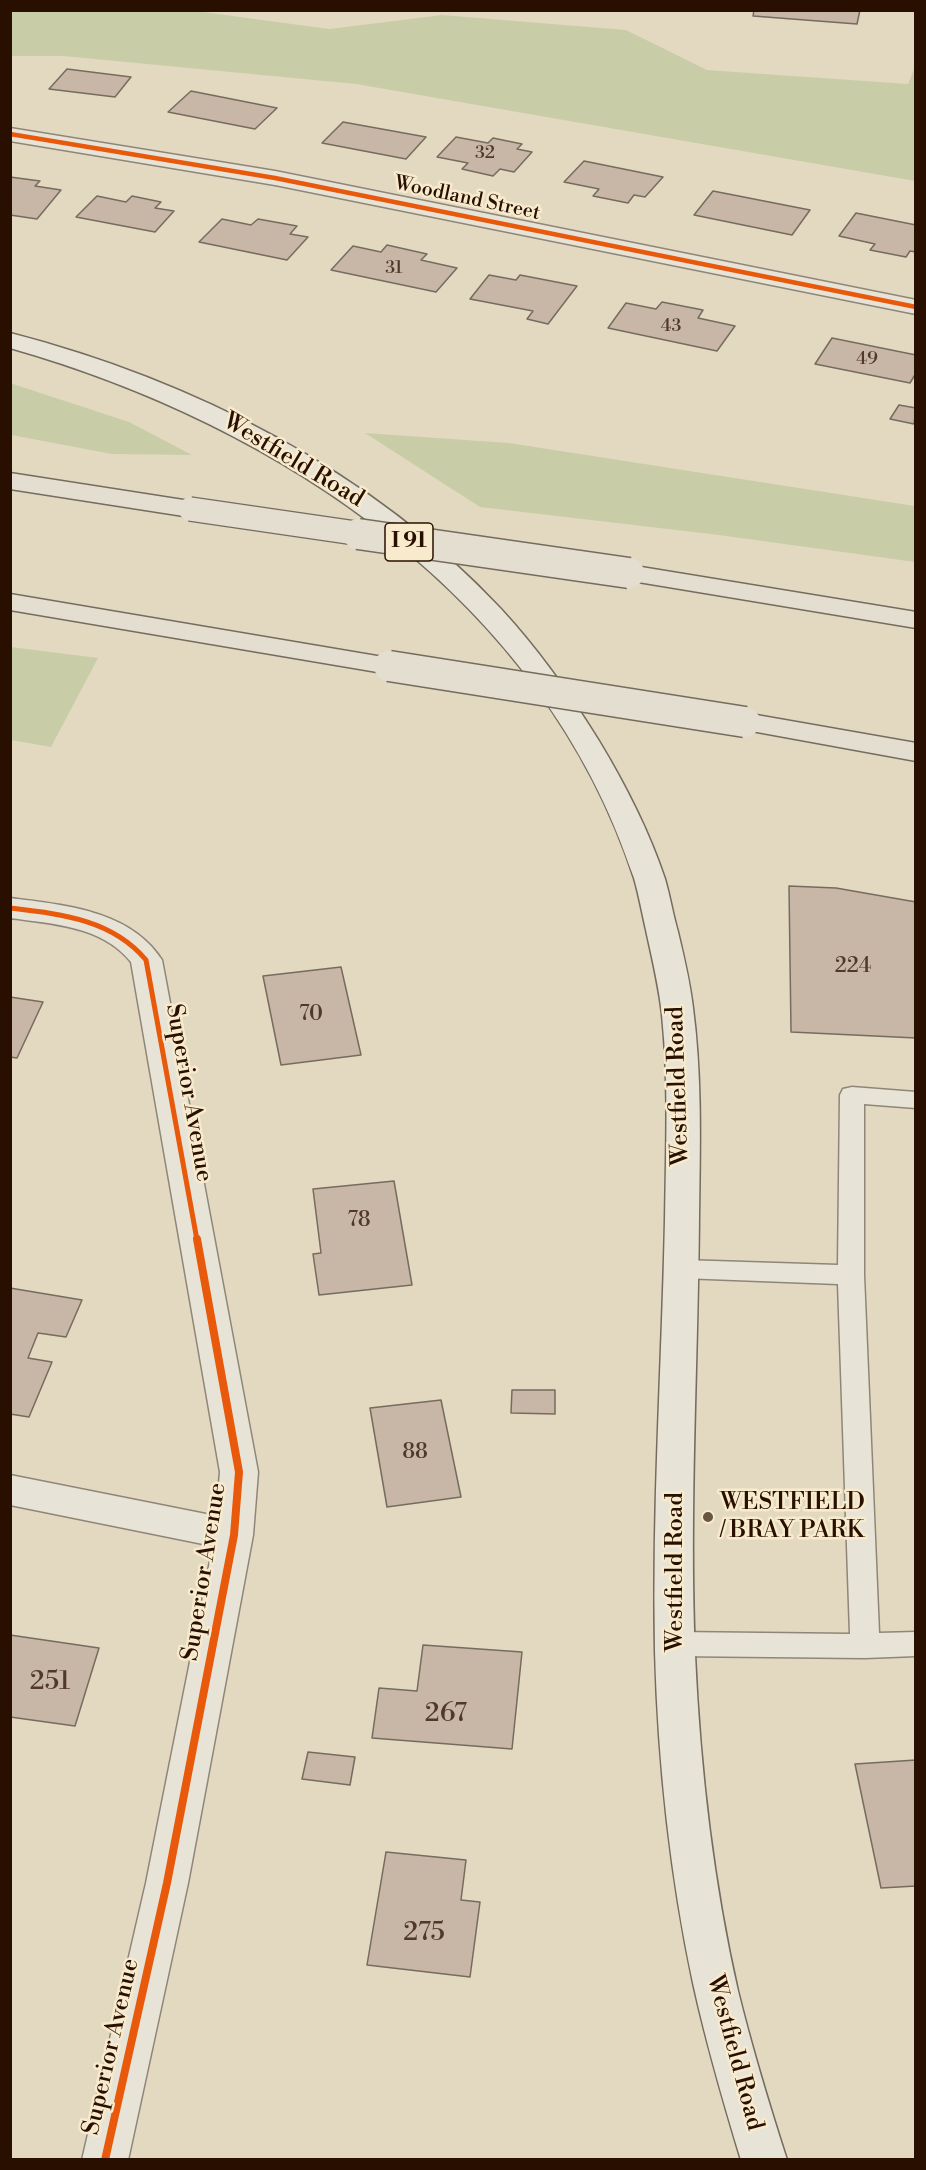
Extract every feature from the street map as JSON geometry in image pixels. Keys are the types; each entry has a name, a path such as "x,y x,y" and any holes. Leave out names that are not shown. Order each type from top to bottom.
{"highway":[{"name":"I 91","path":"10,481 629,573 915,620"},
{"path":"10,602 915,752"}],"street":[{"name":"Woodland Street","path":"10,134 286,180 915,307"},
{"name":"Westfield Road","path":"10,340 64,355 143,383 212,414 309,466 357,496 407,535 488,609 526,652 559,697 620,801 644,859 663,926 675,985 681,1051 682,1269 675,1644 684,1784 693,1863 710,1963 736,2068 764,2160"},
{"name":"Superior Avenue","path":"10,908 74,919 113,932 138,948 146,960 239,1472 234,1535 168,1883 105,2160"},
{"path":"10,1490 234,1535"}],"lane":[{"path":"865,1646 851,1275 852,1095 915,1100"},
{"path":"682,1269 851,1275"},
{"path":"675,1644 865,1646 915,1644"}],"green space":[{"path":"11,11 196,11 329,29 442,15 626,30 707,70 908,84 915,67 915,181 356,84 63,56 11,56"},
{"path":"10,383 129,422 192,455 112,454 11,435"},
{"path":"365,433 509,443 915,506 915,562 719,535 480,507"},
{"path":"11,647 98,658 51,747 11,740"}],"building":[{"path":"754,10 860,10 857,24 753,16"},
{"path":"67,69 131,77 115,97 49,89"},
{"path":"191,91 277,108 255,129 168,112"},
{"path":"343,122 426,137 406,159 322,143"},
{"path":"456,137 488,143 493,138 522,144 517,149 532,152 514,172 500,169 493,176 462,169 468,163 437,157"},
{"path":"584,161 663,177 645,197 634,195 628,203 593,196 599,189 564,182"},
{"path":"10,177 40,181 35,186 61,190 37,219 10,215"},
{"path":"713,191 810,210 792,235 694,215"},
{"path":"97,196 126,202 132,196 161,202 155,208 174,211 155,232 76,217"},
{"path":"856,213 916,225 916,252 910,251 906,257 870,250 875,244 839,236"},
{"path":"222,219 251,225 258,219 297,226 290,234 308,237 287,260 199,242"},
{"path":"387,245 427,254 421,260 457,268 436,292 331,270 353,246 381,252"},
{"path":"489,275 516,280 520,275 577,286 548,324 527,319 533,311 470,299"},
{"path":"662,302 703,310 698,318 735,326 717,351 608,328 626,303 656,309"},
{"path":"832,338 916,355 916,373 910,383 815,364"},
{"path":"899,405 916,408 914,424 890,419"},
{"path":"789,886 836,888 916,902 916,1038 791,1032"},
{"path":"341,967 361,1055 281,1065 263,976"},
{"path":"10,997 43,1002 17,1058 10,1057"},
{"path":"394,1181 412,1285 319,1295 313,1254 321,1253 313,1189"},
{"path":"10,1288 82,1300 66,1337 38,1333 28,1358 52,1362 29,1417 10,1414"},
{"path":"512,1390 555,1390 555,1414 511,1413"},
{"path":"441,1400 461,1497 387,1507 370,1408"},
{"path":"10,1635 99,1648 75,1726 10,1717"},
{"path":"423,1645 522,1652 512,1749 372,1738 379,1688 417,1691"},
{"path":"308,1752 355,1757 350,1785 302,1779"},
{"path":"916,1760 916,1886 881,1888 855,1764"},
{"path":"386,1852 466,1860 461,1900 480,1902 470,1977 367,1965"}],"cycle path":[{"path":"10,134 275,178 916,307"},
{"path":"10,908 66,916 104,927 121,935 135,946 146,960 239,1472 234,1535 167,1883 105,2160"}],"place":[{"name":"WESTFIELD / BRAY PARK","path":"708,1517"}]}
